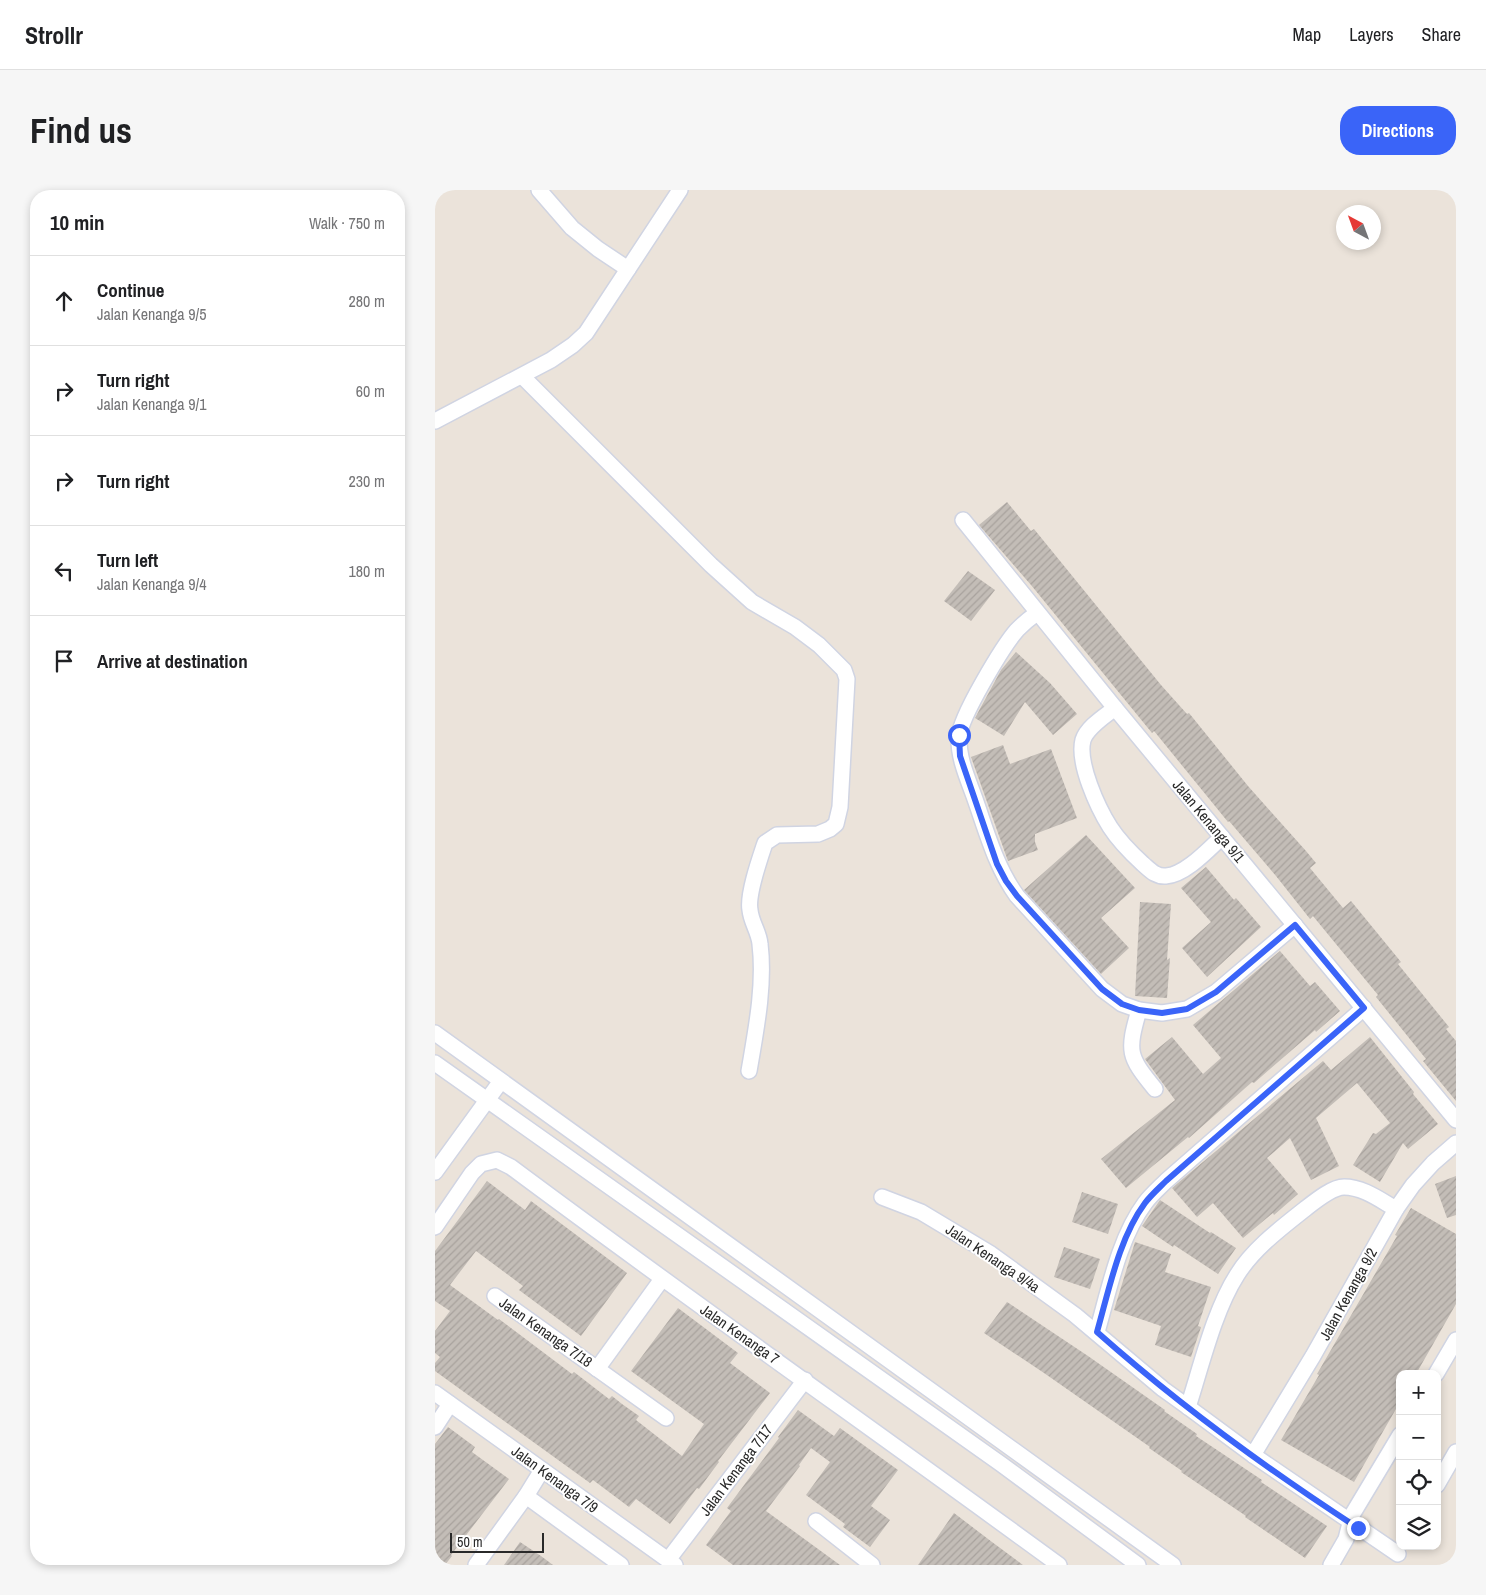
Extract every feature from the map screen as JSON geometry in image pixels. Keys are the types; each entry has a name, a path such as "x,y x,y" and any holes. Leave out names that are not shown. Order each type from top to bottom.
{"street":[{"path":"539,190 572,228 598,249 628,269"},
{"path":"435,421 551,360 586,334 679,190"},
{"path":"522,376 711,565 752,602 819,645 844,670 847,680 840,807 836,824 818,834 777,835 765,843 750,899 749,910 760,942 760,972 759,1011 749,1071"},
{"name":"Jalan Kenanga 9/1","path":"963,520 1115,708 1456,1120"},
{"path":"1037,613 1016,632 999,656 964,718 959,735 960,756 997,864 1017,896 1102,989 1122,1004 1139,1010 1162,1013 1187,1009 1216,992 1295,925"},
{"path":"1115,708 1093,726 1083,740 1082,758 1093,792 1110,826 1129,851 1155,874 1164,877 1176,874 1189,866 1222,837"},
{"path":"1097,1332 1121,1250 1131,1227 1145,1203 1166,1181 1364,1008"},
{"path":"1139,1010 1131,1036 1131,1053 1137,1066 1155,1089"},
{"path":"435,1033 1173,1565"},
{"path":"435,1063 993,1458 1138,1565"},
{"path":"435,1172 501,1080"},
{"name":"Jalan Kenanga 9/2","path":"1253,1456 1313,1356 1396,1209 1413,1185 1433,1163 1456,1143"},
{"name":"Jalan Kenanga 7","path":"435,1227 472,1173 481,1164 497,1160 511,1167 662,1279 805,1380 1059,1565"},
{"path":"1188,1408 1220,1310 1237,1275 1259,1249 1292,1219 1322,1196 1342,1187 1358,1188 1396,1209"},
{"name":"Jalan Kenanga 9/4a","path":"882,1197 921,1212 983,1249 1097,1332 1188,1408 1253,1456 1397,1555"},
{"name":"Jalan Kenanga 7/18","path":"597,1369 662,1279"},
{"name":"Jalan Kenanga 7/18","path":"495,1296 666,1418"},
{"path":"1438,1370 1456,1340"},
{"name":"Jalan Kenanga 7/17","path":"671,1562 805,1380"},
{"name":"Jalan Kenanga 7/9","path":"435,1393 671,1562"},
{"path":"435,1427 450,1404"},
{"path":"1331,1565 1345,1539 1349,1523 1357,1505 1396,1442"},
{"path":"1441,1478 1456,1452"},
{"path":"476,1565 526,1496 542,1470"},
{"path":"526,1496 621,1565"},
{"path":"816,1521 872,1565"}],"building":[{"path":"1007,502 1031,531 1034,529 1161,685 1187,714 1189,713 1248,786 1316,863 1310,868 1343,908 1351,901 1401,962 1398,964 1449,1027 1446,1029 1456,1041 1456,1101 1423,1061 1426,1059 1376,997 1378,995 1313,916 1310,919 1276,876 1228,822 1154,731 1152,733 1031,585 979,525"},
{"path":"968,571 995,590 971,621 944,601"},
{"path":"1016,652 1050,683 1077,714 1053,735 1025,702 1004,736 975,718 1001,670"},
{"path":"1003,745 1010,764 1051,749 1077,818 1035,834 1038,850 1008,861 971,757"},
{"path":"1086,835 1135,888 1101,918 1129,948 1101,974 1024,890"},
{"path":"1206,867 1234,900 1236,898 1261,927 1207,977 1182,948 1211,922 1181,888"},
{"path":"1140,902 1171,904 1167,960 1170,958 1167,998 1135,996"},
{"path":"1280,951 1310,986 1315,982 1340,1011 1254,1083 1252,1082 1189,1138 1126,1188 1101,1159 1175,1100 1145,1059 1172,1037 1203,1074 1221,1058 1193,1025"},
{"path":"1370,1037 1438,1124 1408,1149 1403,1143 1380,1182 1353,1165 1373,1133 1376,1134 1390,1123 1357,1083 1316,1118 1339,1166 1311,1180 1290,1138 1267,1158 1298,1194 1274,1215 1273,1213 1243,1238 1213,1203 1197,1217 1172,1188 1323,1061 1331,1070"},
{"path":"1456,1176 1456,1215 1447,1218 1435,1184"},
{"path":"487,1181 525,1210 531,1201 627,1273 581,1336 519,1290 523,1286 476,1251 450,1285 572,1374 574,1372 609,1399 612,1396 639,1416 636,1420 682,1456 704,1424 631,1371 678,1308 738,1353 730,1363 770,1393 699,1489 697,1488 670,1524 636,1499 629,1507 593,1480 590,1483 435,1371 435,1363 440,1357 435,1353 435,1331 450,1311 435,1301 435,1251"},
{"path":"1082,1192 1118,1204 1108,1234 1072,1222"},
{"path":"1160,1200 1236,1248 1218,1274 1142,1226"},
{"path":"1411,1208 1456,1234 1456,1304 1418,1370 1396,1370 1396,1409 1354,1482 1281,1440 1397,1236 1395,1235"},
{"path":"1135,1242 1171,1254 1165,1272 1211,1287 1198,1326 1201,1327 1191,1357 1155,1345 1161,1326 1114,1310"},
{"path":"1064,1247 1100,1259 1090,1289 1054,1277"},
{"path":"1007,1302 1088,1356 1165,1410 1197,1434 1196,1436 1327,1526 1305,1558 1181,1472 1150,1447 984,1333"},
{"path":"798,1410 834,1436 840,1428 898,1470 871,1506 890,1520 870,1547 843,1527 845,1524 806,1495 830,1462 811,1448 800,1466 766,1511 840,1565 733,1565 706,1545 731,1511 727,1508"},
{"path":"448,1427 475,1447 472,1452 509,1479 445,1565 442,1565 435,1560 435,1444"},
{"path":"954,1513 992,1542 1023,1565 918,1565"},
{"path":"520,1542 541,1556 553,1565 504,1565"}],"route":[{"path":"959,735 960,756 997,864 1006,881 1017,896 1102,989 1122,1004 1139,1010 1162,1013 1187,1009 1216,992 1295,925 1364,1008 1166,1181 1145,1203 1131,1227 1121,1250 1097,1332 1163,1389 1253,1456 1358,1528"}]}
